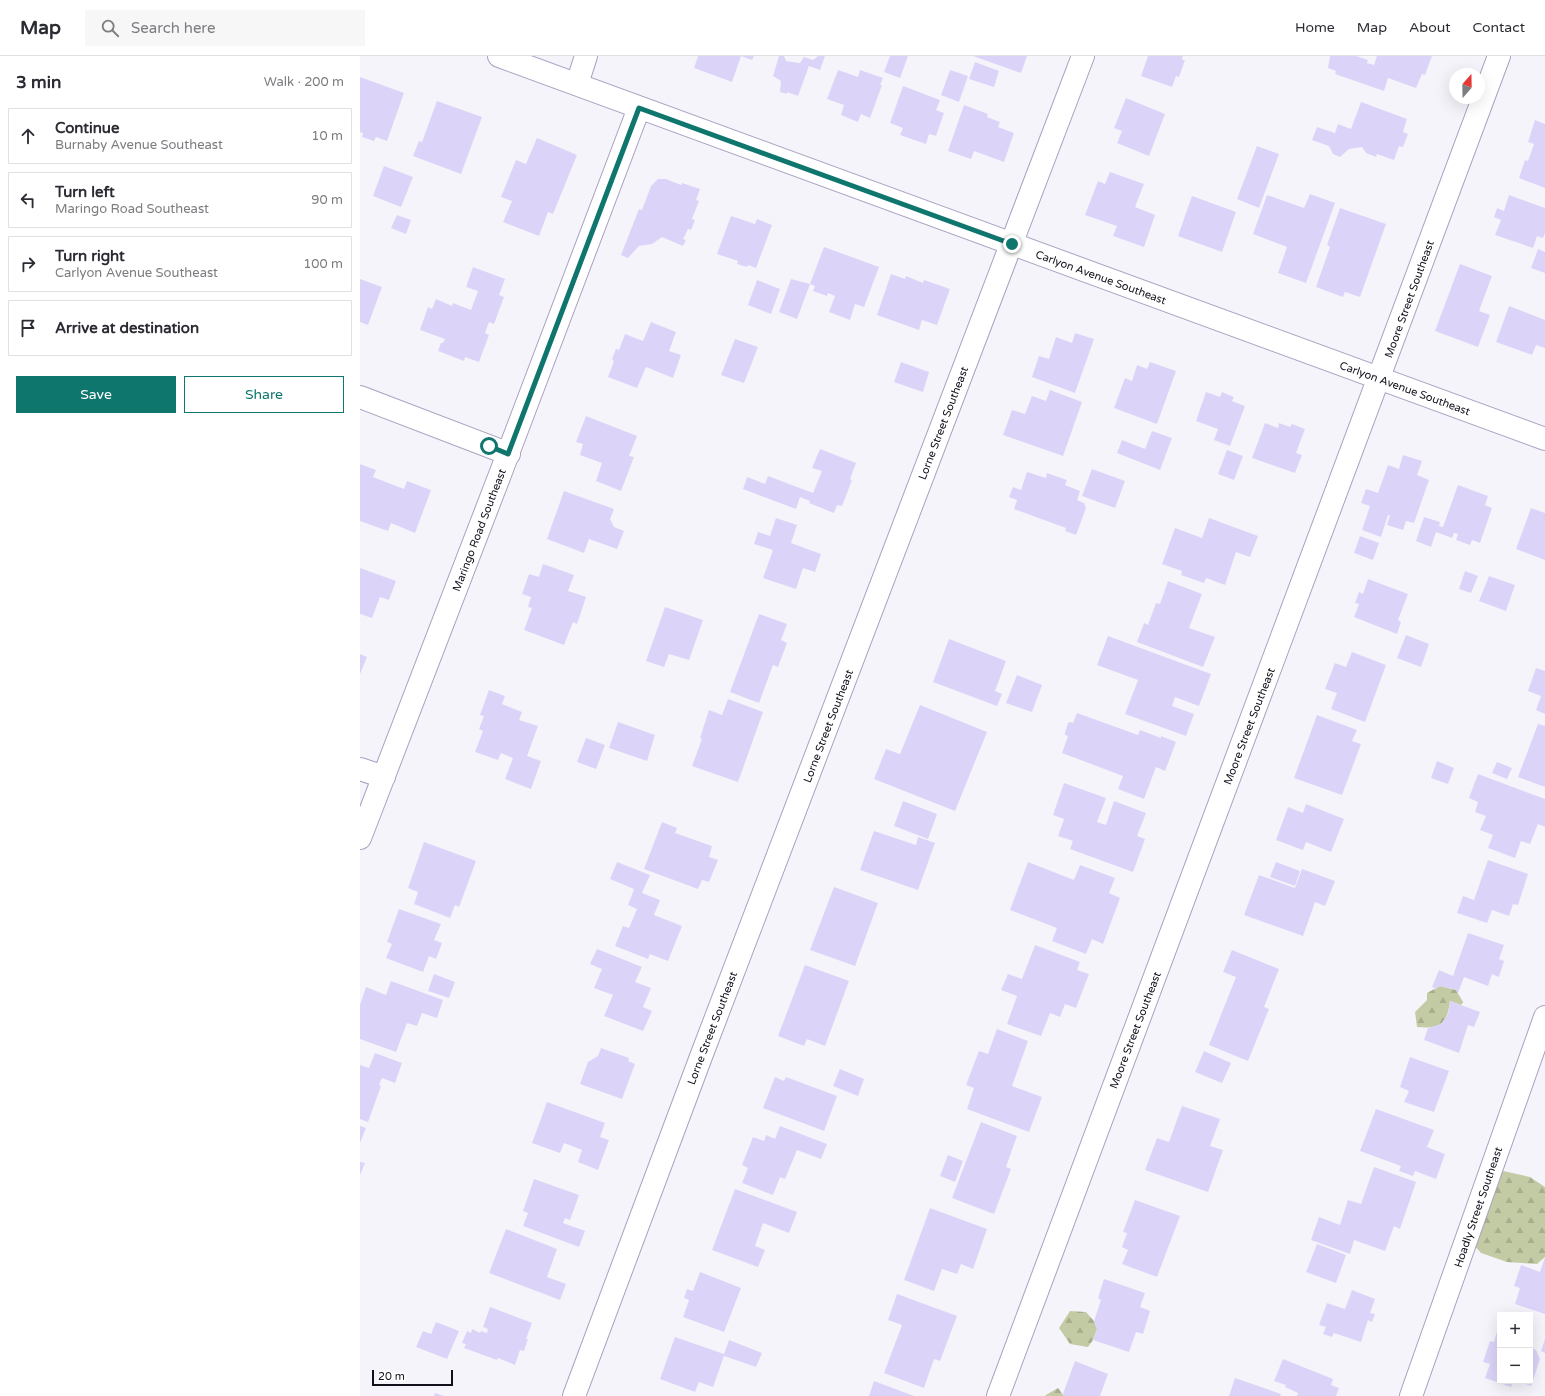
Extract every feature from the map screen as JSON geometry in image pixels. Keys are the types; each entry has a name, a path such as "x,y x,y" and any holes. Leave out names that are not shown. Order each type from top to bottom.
{"street":[{"name":"Carlyon Avenue Southeast","path":"499,56 1545,439"},
{"path":"577,84 586,56"},
{"name":"Lorne Street Southeast","path":"574,1396 705,1047 1083,56"},
{"name":"Moore Street Southeast","path":"998,1396 1499,56"},
{"name":"Maringo Road Southeast","path":"360,838 639,108"},
{"path":"360,397 508,454"},
{"path":"360,768 384,777"},
{"name":"Hoadly Street Southeast","path":"1411,1396 1545,1017"}],"green space":[{"path":"1440,986 1456,990 1463,1002 1461,1005 1450,1001 1447,1015 1441,1024 1431,1027 1417,1027 1415,1012 1427,1000 1427,993"},
{"path":"1503,1171 1530,1177 1545,1187 1545,1257 1537,1264 1507,1262 1481,1253 1465,1235 1477,1189"},
{"path":"1070,1311 1086,1312 1094,1321 1097,1329 1093,1340 1088,1347 1070,1344 1059,1328"},
{"path":"1058,1388 1064,1396 1045,1396 1046,1395"}],"building":[{"path":"698,56 741,56 732,82 694,68"},
{"path":"741,56 754,56 752,60"},
{"path":"779,56 784,56 786,61 800,63 804,57 813,60 818,56 825,56 820,70 809,66 798,96 787,92 787,94 780,92 781,81 773,76"},
{"path":"890,56 908,56 900,78 884,72"},
{"path":"973,56 1027,56 1021,73"},
{"path":"1148,56 1183,56 1182,60 1185,60 1179,77 1176,76 1172,87 1141,76"},
{"path":"1330,56 1356,56 1368,60 1367,63 1374,65 1377,56 1432,56 1425,75 1422,74 1416,88 1388,78 1384,91 1335,74 1336,71 1328,68"},
{"path":"975,62 999,71 994,87 969,79"},
{"path":"838,70 858,77 860,70 883,78 880,85 882,85 870,118 861,114 858,122 841,115 844,105 827,99"},
{"path":"950,70 968,76 959,102 941,95"},
{"path":"360,77 404,93 387,141 376,137 374,141 362,137 363,133 360,132"},
{"path":"903,86 940,100 936,110 944,113 936,136 929,134 926,144 900,135 903,128 890,123"},
{"path":"1126,98 1165,114 1149,156 1117,143 1122,131 1114,128"},
{"path":"437,101 482,117 461,174 413,156 419,141 422,142"},
{"path":"1361,102 1407,119 1403,132 1408,134 1403,147 1399,146 1394,160 1377,154 1376,157 1366,153 1362,147 1349,149 1340,157 1333,154 1329,146 1312,140 1317,127 1335,133 1338,124 1351,129"},
{"path":"964,105 988,114 987,117 1000,122 998,127 1014,133 1004,162 974,151 971,159 948,151"},
{"path":"1535,120 1545,124 1545,188 1519,178 1525,160 1528,161 1534,144 1528,142"},
{"path":"537,138 577,155 553,214 548,212 539,236 503,222 512,201 501,197 516,160 526,164"},
{"path":"1257,146 1279,154 1259,208 1237,199"},
{"path":"384,166 413,177 401,207 373,196"},
{"path":"1110,172 1144,184 1135,207 1155,215 1144,247 1113,236 1117,226 1085,215 1098,181 1105,184"},
{"path":"658,179 666,179 681,185 682,183 700,189 696,200 699,201 692,219 695,220 691,230 688,229 683,239 686,240 683,246 662,237 652,244 639,246 628,258 621,255 639,209 642,210 651,186"},
{"path":"1310,194 1335,203 1306,283 1278,273 1287,247 1253,234 1267,195 1304,208"},
{"path":"1509,195 1545,208 1545,233 1543,238 1537,236 1533,248 1495,235 1501,220 1494,217 1497,208 1504,211"},
{"path":"1192,196 1236,212 1222,252 1178,236"},
{"path":"1340,208 1386,224 1360,297 1345,292 1343,297 1316,287 1330,247 1327,245"},
{"path":"397,215 411,220 406,234 391,228"},
{"path":"731,216 755,224 757,219 772,225 756,268 748,265 747,267 737,264 738,261 717,254"},
{"path":"824,247 879,267 864,307 855,304 850,320 829,312 835,296 828,293 827,296 813,291 815,286 810,284"},
{"path":"1538,249 1545,252 1545,273 1531,268"},
{"path":"1460,264 1492,276 1479,311 1490,315 1478,347 1435,331"},
{"path":"473,267 505,279 499,295 504,297 494,324 489,322 485,333 489,335 479,362 465,357 464,361 438,351 441,343 443,343 445,339 420,330 428,307 432,309 436,299 452,306 453,303 471,310 478,291 466,287"},
{"path":"891,274 905,279 906,276 923,283 924,280 950,289 937,325 922,320 919,330 877,315"},
{"path":"360,279 382,287 368,325 360,322"},
{"path":"791,279 810,284 797,319 779,312"},
{"path":"757,280 780,289 771,314 748,305"},
{"path":"1509,306 1545,320 1545,348 1536,345 1532,355 1496,342"},
{"path":"651,322 676,332 669,351 681,355 673,378 646,367 637,388 608,377 614,361 612,359 616,349 619,350 625,334 643,341"},
{"path":"1075,333 1094,339 1075,393 1032,377 1039,356 1049,359 1056,337 1072,343"},
{"path":"735,339 758,347 744,383 721,375"},
{"path":"901,362 929,372 923,392 894,382"},
{"path":"1150,362 1176,371 1157,424 1114,408 1125,378 1132,381 1137,365 1147,369"},
{"path":"1050,390 1082,402 1063,456 1003,435 1012,410 1025,414 1032,396 1046,401"},
{"path":"1206,392 1220,397 1222,392 1234,397 1232,401 1245,406 1230,446 1214,440 1218,429 1196,421"},
{"path":"586,416 637,436 629,456 634,457 621,491 596,481 602,463 580,455 583,444 576,442"},
{"path":"1265,423 1278,428 1279,423 1290,427 1292,424 1305,429 1296,453 1302,455 1295,473 1252,458"},
{"path":"1152,431 1172,438 1160,470 1117,453 1122,440 1145,449"},
{"path":"820,449 856,463 850,479 852,480 842,506 837,505 834,513 809,503 810,501 800,497 796,509 743,489 747,477 765,484 768,476 813,493 822,471 812,468"},
{"path":"1227,450 1243,456 1234,480 1218,474"},
{"path":"1403,455 1422,461 1417,475 1429,480 1414,523 1406,521 1403,530 1387,525 1390,515 1388,515 1381,537 1362,530 1370,506 1361,503 1366,489 1378,493 1388,465 1399,469"},
{"path":"360,464 376,470 373,477 404,489 407,481 431,490 415,533 391,523 388,531 360,521"},
{"path":"1092,469 1125,481 1115,508 1082,496"},
{"path":"1027,472 1046,478 1047,473 1067,480 1065,485 1080,491 1077,500 1084,503 1086,508 1076,535 1065,531 1066,528 1014,509 1017,500 1009,497 1013,487 1021,490"},
{"path":"1458,485 1488,496 1485,505 1492,508 1480,543 1472,540 1470,545 1456,540 1458,534 1454,533 1452,538 1436,532 1431,547 1416,541 1424,517 1440,522 1439,526 1443,527"},
{"path":"564,491 614,509 610,519 614,527 624,531 617,549 589,539 584,553 547,539"},
{"path":"1531,508 1545,513 1545,560 1516,549"},
{"path":"776,518 797,525 791,543 821,554 815,572 803,568 796,589 763,578 773,550 754,544 758,532 770,536"},
{"path":"1209,518 1258,536 1250,557 1236,552 1225,585 1206,578 1204,583 1181,575 1182,571 1162,564 1175,528 1202,538"},
{"path":"1360,536 1379,543 1373,560 1354,553"},
{"path":"543,564 574,575 568,591 586,597 577,624 573,622 564,645 524,630 532,608 528,607 531,597 522,594 529,574 539,577"},
{"path":"360,568 396,581 389,600 380,597 372,618 360,614"},
{"path":"1465,571 1478,576 1471,593 1459,589"},
{"path":"1489,576 1515,585 1506,611 1479,601"},
{"path":"1368,579 1408,594 1398,620 1401,622 1397,634 1354,617 1359,604 1355,603 1359,592 1363,594"},
{"path":"1168,581 1202,594 1189,628 1215,637 1203,667 1137,642 1144,623 1148,625 1156,603 1160,604"},
{"path":"665,607 703,620 689,660 669,654 664,667 646,661"},
{"path":"759,614 787,624 781,640 787,643 778,667 773,665 759,703 730,692"},
{"path":"1406,635 1429,644 1421,667 1397,658"},
{"path":"1108,636 1211,674 1199,706 1175,697 1172,706 1194,714 1186,736 1125,714 1138,680 1097,665"},
{"path":"949,639 1006,661 995,691 1002,694 997,706 933,682"},
{"path":"1352,652 1386,665 1365,722 1331,709 1337,693 1325,689 1335,663 1346,667"},
{"path":"360,654 367,657 360,674"},
{"path":"1536,668 1545,671 1545,714 1536,710 1541,696 1528,691"},
{"path":"1017,675 1042,685 1032,712 1006,703"},
{"path":"489,690 505,696 502,704 522,712 519,720 538,726 527,756 541,761 531,789 505,779 513,758 501,753 498,760 475,752 483,731 479,729 484,716 480,715"},
{"path":"728,699 763,712 738,782 692,766 702,739 700,738 709,710 722,715"},
{"path":"920,705 987,732 955,811 874,779 886,749 900,754"},
{"path":"1077,713 1138,735 1140,730 1176,742 1165,771 1156,767 1144,799 1118,789 1123,776 1062,753 1068,736 1065,735 1065,733 1068,723 1073,723"},
{"path":"1317,715 1357,730 1352,741 1361,744 1342,795 1294,778"},
{"path":"618,722 655,735 647,761 609,748"},
{"path":"1538,724 1545,726 1545,787 1518,777"},
{"path":"586,738 605,745 596,769 577,762"},
{"path":"1437,761 1454,768 1448,784 1431,778"},
{"path":"1497,762 1512,768 1507,779 1492,773"},
{"path":"1478,774 1545,799 1545,827 1538,824 1530,844 1521,841 1515,858 1488,848 1493,835 1480,830 1486,816 1475,812 1478,802 1469,798"},
{"path":"1064,783 1106,798 1097,822 1106,825 1114,801 1146,813 1137,836 1145,839 1133,872 1070,849 1073,841 1058,836 1064,819 1053,815"},
{"path":"903,801 937,814 928,839 894,826"},
{"path":"1306,804 1344,819 1331,852 1306,842 1303,850 1276,840 1288,807 1303,813"},
{"path":"662,822 677,828 675,833 712,846 709,857 718,860 709,882 702,880 698,889 644,869"},
{"path":"874,831 916,845 918,837 935,843 918,890 860,870"},
{"path":"424,842 476,861 459,907 455,905 450,918 414,904 418,892 408,888"},
{"path":"1488,860 1528,874 1518,905 1513,904 1509,916 1492,910 1487,923 1457,913 1463,896 1474,900"},
{"path":"617,862 650,875 642,893 660,900 654,915 682,926 668,961 650,954 648,959 615,946 623,926 629,928 637,909 628,905 634,889 610,879"},
{"path":"1028,862 1074,880 1080,865 1115,878 1109,893 1120,898 1103,944 1092,939 1086,954 1052,941 1057,928 1010,910"},
{"path":"1276,862 1300,871 1295,886 1270,877"},
{"path":"1302,869 1335,881 1325,906 1315,902 1303,936 1244,915 1259,875 1295,888"},
{"path":"834,887 878,903 855,966 810,950"},
{"path":"399,909 441,924 434,940 442,943 436,959 429,956 423,972 386,958 392,944 387,942"},
{"path":"1468,933 1504,945 1499,959 1504,961 1499,977 1492,974 1488,986 1464,977 1458,993 1456,990 1440,986 1436,989 1432,987 1439,970 1453,976"},
{"path":"1035,945 1080,962 1077,970 1089,974 1076,1008 1065,1004 1060,1017 1050,1013 1041,1036 1007,1024 1017,996 1001,990 1008,974 1022,979"},
{"path":"597,949 642,967 635,982 651,988 643,1007 652,1011 643,1031 604,1016 613,995 594,988 602,969 590,964"},
{"path":"1232,950 1279,969 1264,1007 1269,1009 1248,1061 1209,1045 1236,977 1223,972"},
{"path":"805,965 849,981 825,1046 807,1039 804,1046 778,1036"},
{"path":"434,974 455,982 449,998 428,991"},
{"path":"391,981 443,1000 437,1018 422,1013 417,1026 407,1023 396,1052 360,1039 360,1005 366,987 386,995"},
{"path":"1450,1001 1480,1012 1474,1027 1468,1025 1459,1053 1424,1040 1428,1028 1441,1024 1448,1014"},
{"path":"997,1029 1028,1041 1012,1086 1042,1097 1029,1132 967,1109 974,1088 966,1085 979,1051 988,1054"},
{"path":"601,1048 629,1058 628,1061 635,1064 622,1099 580,1084 588,1062 598,1056"},
{"path":"1204,1051 1231,1063 1222,1083 1195,1072"},
{"path":"375,1053 402,1063 395,1083 382,1078 379,1085 381,1086 368,1122 360,1119 360,1065 369,1068"},
{"path":"1410,1057 1449,1071 1434,1112 1404,1102 1409,1091 1400,1087"},
{"path":"840,1069 864,1079 858,1096 833,1086"},
{"path":"775,1077 784,1081 786,1077 837,1096 824,1131 763,1108"},
{"path":"547,1102 605,1123 600,1137 609,1140 598,1170 578,1162 582,1150 564,1143 560,1153 532,1143"},
{"path":"1182,1106 1220,1119 1210,1146 1223,1150 1208,1192 1145,1170 1157,1138 1169,1142"},
{"path":"1376,1109 1434,1130 1427,1147 1445,1154 1436,1179 1415,1171 1413,1176 1399,1171 1401,1166 1360,1151"},
{"path":"981,1122 1017,1136 1006,1167 1011,1169 994,1214 952,1198"},
{"path":"360,1126 366,1128 360,1143"},
{"path":"780,1126 827,1144 821,1159 797,1150 785,1179 780,1177 773,1195 742,1183 748,1168 742,1165 753,1137 764,1141 766,1135 775,1139"},
{"path":"948,1155 963,1161 955,1182 940,1176"},
{"path":"360,1162 365,1163 360,1175"},
{"path":"1374,1167 1416,1182 1400,1229 1394,1226 1385,1251 1354,1240 1350,1254 1311,1240 1319,1217 1340,1225 1348,1200 1361,1204"},
{"path":"534,1179 579,1195 570,1220 565,1218 563,1223 585,1231 579,1247 523,1226 528,1213 523,1211"},
{"path":"735,1189 797,1212 789,1233 763,1223 755,1246 765,1250 758,1267 712,1250"},
{"path":"1135,1200 1180,1216 1157,1277 1122,1264 1128,1250 1122,1247 1127,1233 1123,1232"},
{"path":"930,1208 987,1229 973,1269 961,1264 957,1274 942,1269 934,1291 904,1280"},
{"path":"506,1229 557,1249 547,1277 566,1284 560,1300 489,1273"},
{"path":"1317,1244 1346,1255 1336,1283 1306,1272"},
{"path":"1545,1257 1545,1314 1515,1304 1520,1288 1514,1286 1521,1265 1540,1272"},
{"path":"700,1272 741,1288 724,1332 683,1317 689,1300 684,1298 687,1289 693,1291"},
{"path":"1104,1279 1145,1293 1140,1307 1150,1311 1143,1334 1136,1332 1129,1352 1093,1340 1097,1329 1094,1321 1101,1300 1098,1298"},
{"path":"1352,1290 1375,1299 1370,1313 1375,1314 1372,1322 1368,1320 1361,1342 1334,1333 1332,1337 1323,1334 1326,1327 1319,1325 1327,1303 1345,1309"},
{"path":"897,1294 957,1316 940,1361 934,1359 924,1388 884,1373 902,1325 888,1320"},
{"path":"490,1307 532,1323 526,1339 528,1339 524,1351 520,1350 515,1365 498,1358 497,1360 464,1348 466,1344 462,1343 467,1331 471,1333 472,1329 480,1333 481,1331 487,1333 488,1329 483,1327"},
{"path":"436,1322 459,1331 447,1359 416,1347 423,1331 431,1334"},
{"path":"1497,1332 1497,1382 1485,1378 1490,1364 1483,1362 1490,1341 1494,1342"},
{"path":"675,1337 724,1354 729,1340 762,1353 756,1367 724,1356 713,1387 699,1382 695,1392 660,1379"},
{"path":"1545,1339 1545,1353 1541,1351"},
{"path":"1533,1348 1536,1350 1540,1359 1533,1380"},
{"path":"1283,1359 1333,1379 1331,1385 1339,1388 1336,1396 1297,1396 1298,1393 1285,1387 1286,1385 1274,1381"},
{"path":"1075,1361 1108,1374 1100,1396 1064,1396 1063,1394"},
{"path":"1235,1378 1281,1394 1280,1396 1229,1396"},
{"path":"874,1381 914,1396 869,1396"},
{"path":"1502,1384 1512,1384 1511,1387"},
{"path":"435,1393 444,1396 434,1396"}],"route":[{"path":"489,446 508,454 639,108 1012,244"}]}
